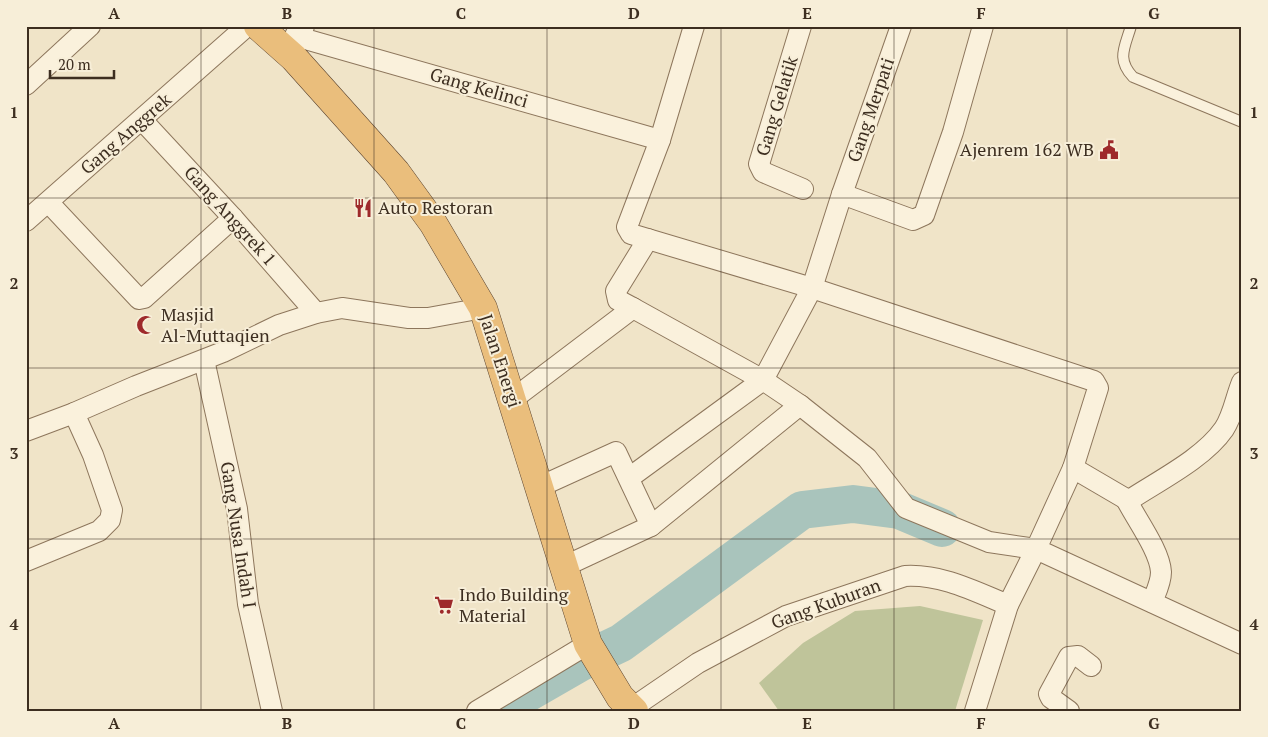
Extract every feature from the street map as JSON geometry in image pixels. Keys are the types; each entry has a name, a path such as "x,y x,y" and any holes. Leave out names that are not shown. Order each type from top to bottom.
{"highway":[{"name":"Jalan Energi","path":"258,26 296,39 374,147 415,197 449,249 483,308 589,645 620,697 633,709"}],"street":[{"path":"26,85 90,26"},
{"name":"Gang Anggrek","path":"26,221 49,203 247,26"},
{"path":"694,26 660,140 627,227 631,234 812,288 1094,381 1098,388 1073,468 1008,605 975,711"},
{"name":"Gang Gelatik","path":"801,26 759,164 763,172 803,188"},
{"name":"Gang Merpati","path":"763,380 812,288 900,26"},
{"path":"842,194 913,220 924,215 953,132 983,26"},
{"name":"Gang Kelinci","path":"296,39 660,140"},
{"name":"Gang Anggrek 1","path":"142,120 234,218 316,313"},
{"path":"49,203 139,299 144,298 234,218"},
{"path":"648,239 616,291 618,300 763,380 800,405 866,458 906,508 989,542 1152,602 1242,644"},
{"path":"26,432 74,414 144,382 204,360 279,326 316,313 342,308 409,318 428,318 483,308"},
{"path":"513,400 633,308"},
{"name":"Gang Nusa Indah I","path":"204,360 237,509 248,604 272,711"},
{"path":"629,478 763,380"},
{"path":"1126,499 1131,499 1187,463 1225,428 1237,412 1242,382"},
{"path":"563,567 650,526 800,405"},
{"path":"26,561 99,531 110,520 112,510 93,455 74,414"},
{"path":"539,487 614,452 618,454 650,526"},
{"path":"1073,468 1126,499 1158,560 1161,572 1159,586 1152,602"},
{"name":"Gang Kuburan","path":"633,709 698,663 786,616 905,576 921,575 947,580 1008,605"},
{"path":"477,711 589,645"},
{"path":"1070,711 1051,698 1049,694 1069,656 1078,656 1091,666"}],"lane":[{"path":"1130,26 1122,56 1124,68 1133,77 1242,122"}],"green space":[{"path":"920,606 983,620 955,711 779,711 759,683 803,643 855,611"}],"waterway":[{"path":"496,711 581,662 621,643 802,510 853,504 899,510 942,528"}],"place":[{"name":"Ajenrem 162 WB","path":"1109,150"},
{"name":"Auto Restoran","path":"363,208"},
{"name":"Masjid Al-Muttaqien","path":"146,325"},
{"name":"Indo Building Material","path":"444,605"}]}
